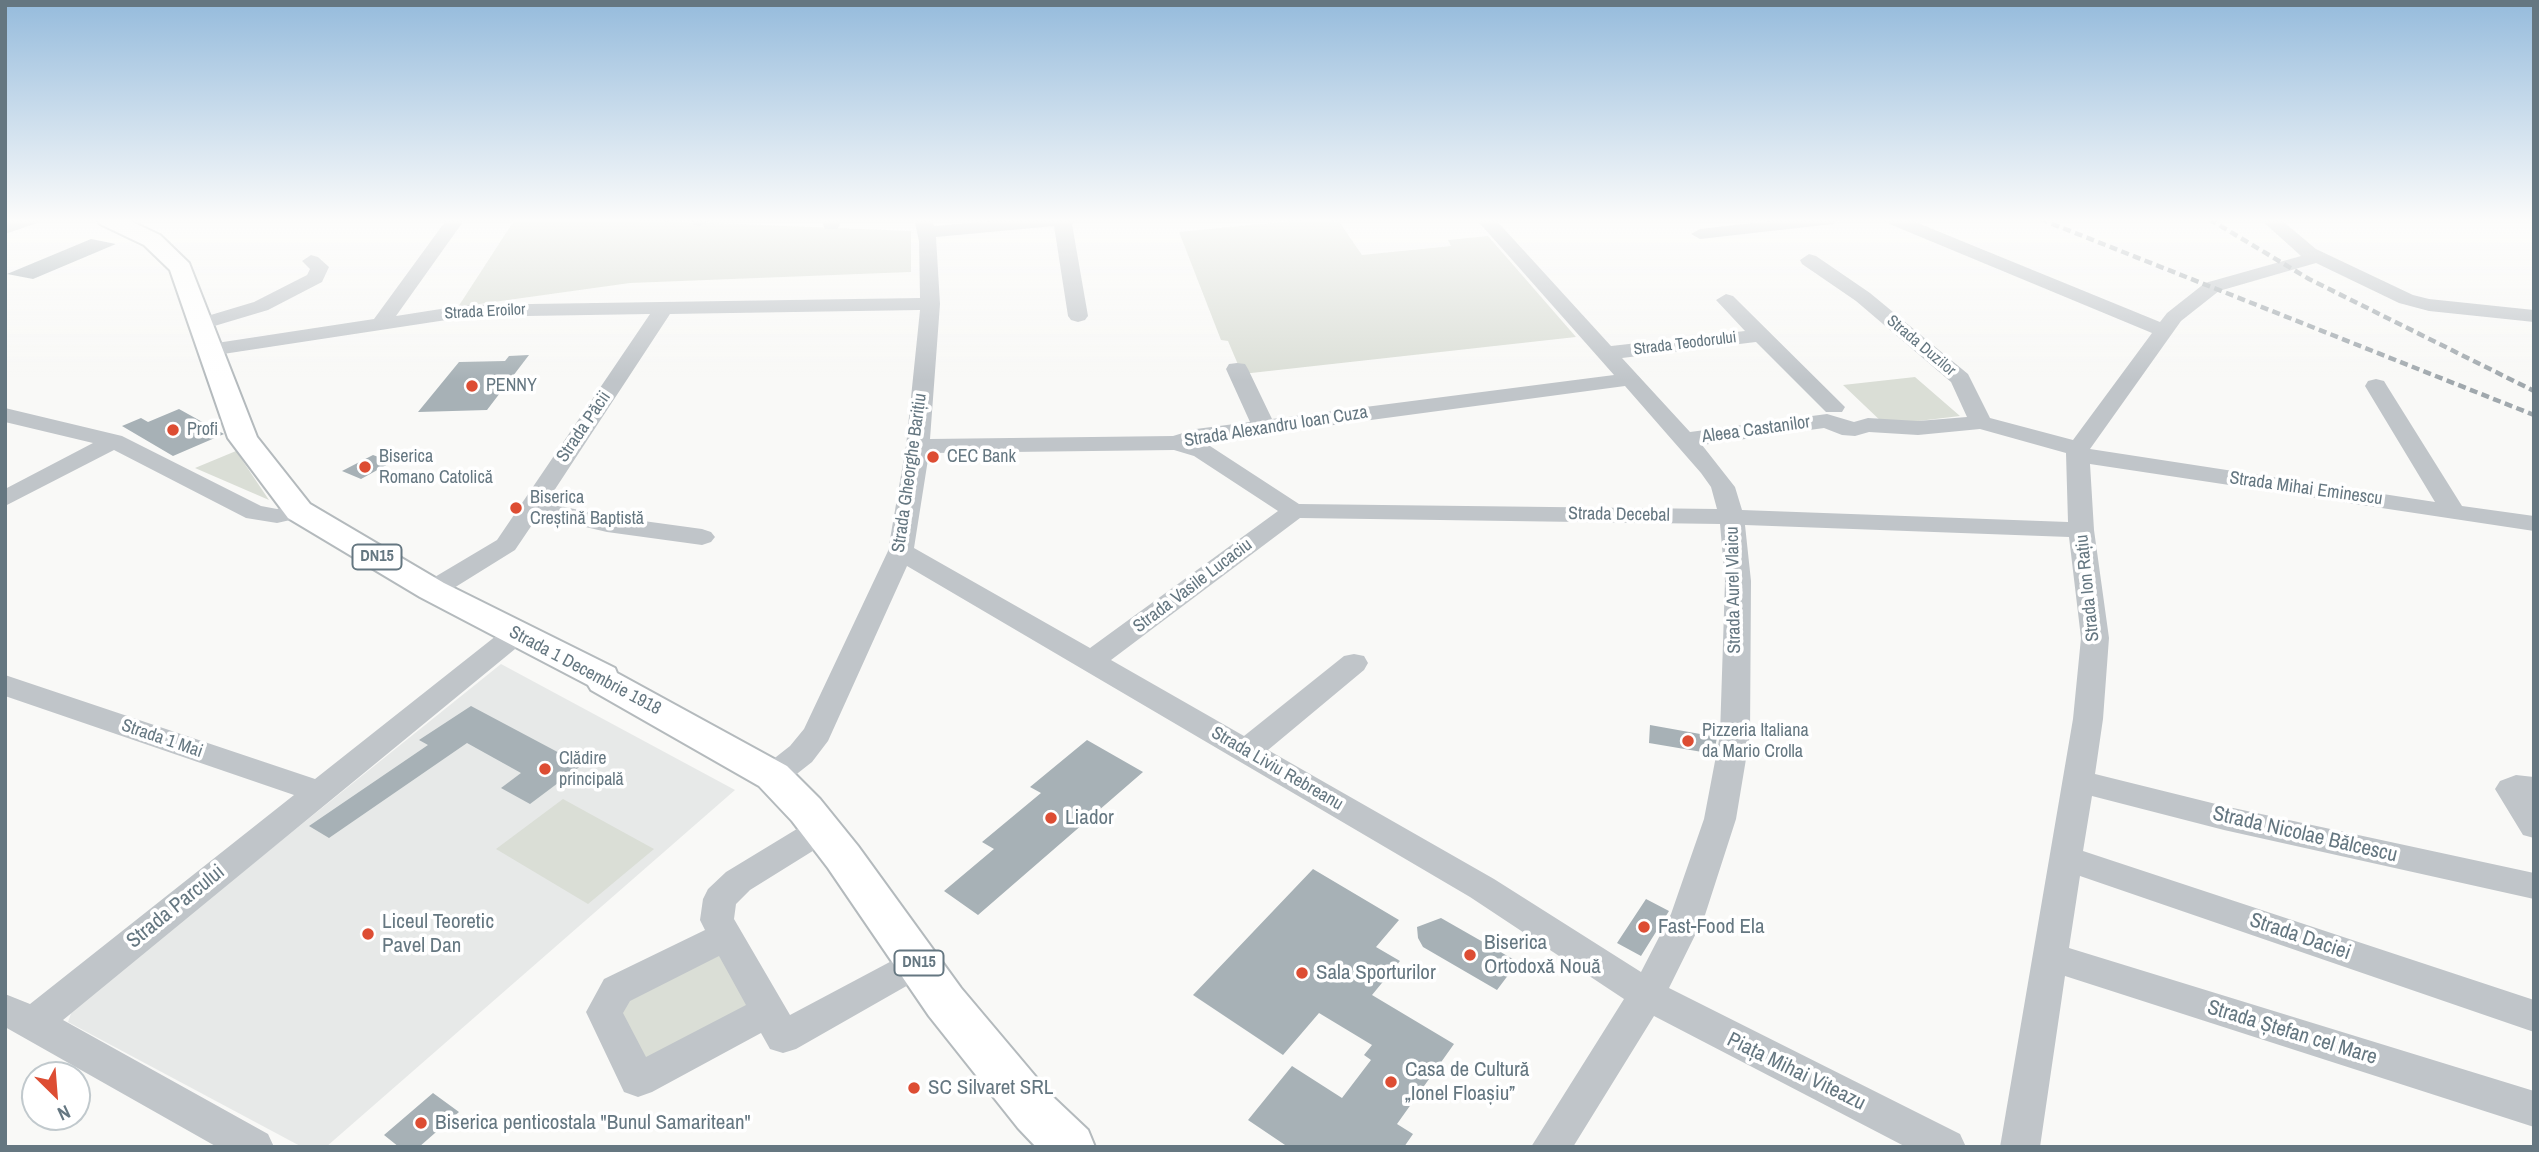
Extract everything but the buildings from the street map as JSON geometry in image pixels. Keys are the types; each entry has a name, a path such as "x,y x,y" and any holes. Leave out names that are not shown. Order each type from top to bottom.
{"main road":[{"name":"Strada 1 Decembrie 1918","path":"181,273 243,438 299,511 432,590 602,677 604,681 773,776 821,830 945,1002 1027,1102 1070,1147"}],"street":[{"path":"205,337 305,284 319,273"},
{"path":"381,323 417,273"},
{"name":"Strada Gheorghe Barițiu","path":"773,776 801,754 817,734 901,551 918,446 930,304 928,273"},
{"path":"1073,273 1078,316"},
{"name":"Strada Aurel Vlaicu","path":"1534,273 1632,379 1723,488 1732,517 1738,581 1735,734 1720,819 1688,915 1647,995 1551,1147"},
{"name":"Strada Duzilor","path":"1828,273 1863,297 1960,379 1981,422"},
{"path":"2023,273 2162,330"},
{"path":"2078,452 2162,330 2174,317 2212,287 2262,273"},
{"path":"2351,273 2417,303 2534,316"},
{"name":"Strada Teodorului","path":"1726,300 1762,335 1830,414"},
{"name":"Strada Eroilor","path":"205,337 381,323 466,311 930,304"},
{"name":"Strada Păcii","path":"432,590 506,545 664,308"},
{"name":"Strada Teodorului","path":"1608,353 1762,335"},
{"path":"1237,369 1264,427"},
{"name":"Strada Alexandru Ioan Cuza","path":"918,446 1175,443 1196,436 1632,379"},
{"path":"2376,386 2453,511"},
{"name":"Aleea Castanilor","path":"1685,440 1830,414 1849,429 1861,429 1868,425 1918,428 1981,422 2078,452"},
{"path":"5,415 114,441 255,513 277,516 299,511"},
{"path":"5,499 114,441"},
{"path":"1175,443 1202,451 1294,510"},
{"name":"Strada Mihai Eminescu","path":"2078,452 2534,524"},
{"name":"Strada Ion Rațiu","path":"2020,1147 2088,719 2095,638 2081,530 2078,452"},
{"path":"531,507 607,524 702,537"},
{"name":"Strada Decebal","path":"1294,510 1732,517 2081,530"},
{"name":"Strada Vasile Lucaciu","path":"1091,661 1294,510"},
{"name":"Strada Liviu Rebreanu","path":"901,551 1482,888 1647,995"},
{"name":"Strada Parcului","path":"254,1147 17,1020 319,792 516,634"},
{"path":"1246,751 1354,663"},
{"name":"Strada 1 Mai","path":"5,685 319,792"},
{"name":"Strada Nicolae Bălcescu","path":"2078,781 2224,818 2534,886"},
{"path":"2534,789 2516,786 2511,789 2534,826"},
{"path":"821,830 738,881 720,899 717,920 783,1037 918,962"},
{"name":"Strada Daciei","path":"2066,858 2534,1016"},
{"path":"726,936 617,990 604,1012 638,1080 768,1011"},
{"name":"Strada Ștefan cel Mare","path":"2050,957 2534,1109"},
{"name":"Piața Mihai Viteazu","path":"1647,995 1946,1147"}],"shaded area":[{"path":"480,273 892,273 630,283 458,307"},
{"path":"1195,273 1520,273 1576,337 1242,374 1228,341 1221,340"},
{"path":"1915,377 1960,416 1885,425 1843,385"},
{"path":"236,451 269,500 195,468"},
{"name":"Liceul Teoretic Pavel Dan","path":"501,664 735,790 326,1147 302,1147 68,1022 73,1008"},
{"path":"563,799 654,849 588,904 496,849"},
{"path":"721,946 756,1011 645,1070 613,1000"}],"railway":[{"path":"2175,273 2534,415"},
{"path":"2299,273 2534,391"}],"place":[{"name":"PENNY","path":"472,386"},
{"name":"Profi","path":"173,430"},
{"name":"CEC Bank","path":"933,457"},
{"name":"Biserica Romano Catolică","path":"365,467"},
{"name":"Biserica Creștină Baptistă","path":"516,508"},
{"name":"Pizzeria Italiana da Mario Crolla","path":"1688,741"},
{"name":"Clădire principală","path":"545,769"},
{"name":"Liador","path":"1051,818"},
{"name":"Fast-Food Ela","path":"1644,927"},
{"name":"Liceul Teoretic Pavel Dan","path":"368,934"},
{"name":"Biserica Ortodoxă Nouă","path":"1470,955"},
{"name":"Sala Sporturilor","path":"1302,973"},
{"name":"Casa de Cultură „Ionel Floașiu”","path":"1391,1082"},
{"name":"SC Silvaret SRL","path":"914,1088"},
{"name":"Biserica penticostala \"Bunul Samaritean\"","path":"421,1123"}]}
